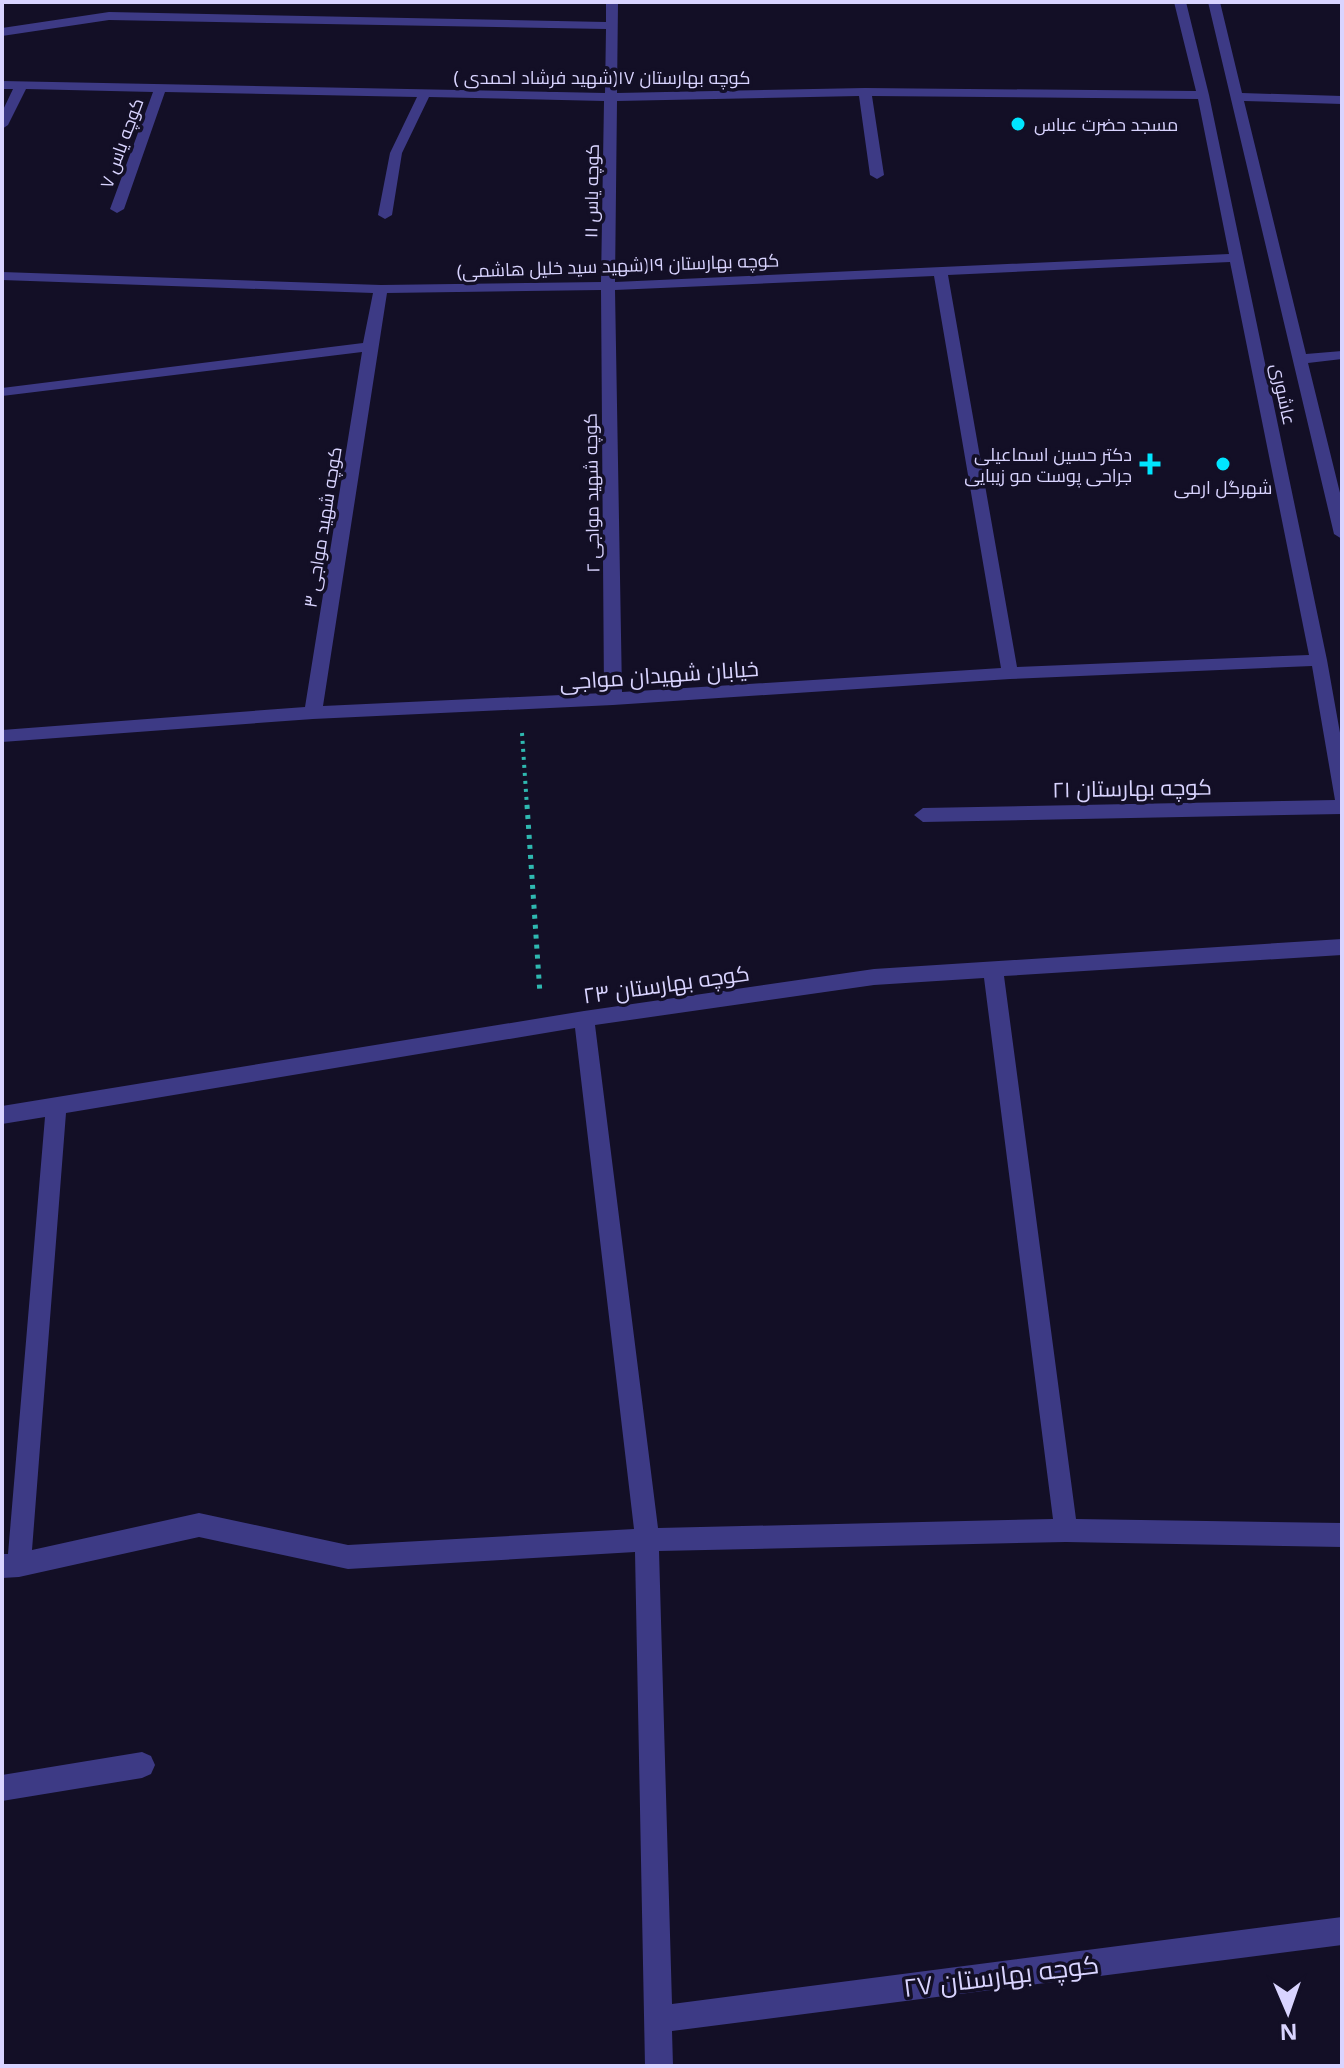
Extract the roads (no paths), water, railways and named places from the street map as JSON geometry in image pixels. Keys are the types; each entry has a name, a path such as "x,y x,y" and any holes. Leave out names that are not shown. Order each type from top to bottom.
{"street":[{"path":"109,16 114,2"},
{"name":"کوچه یاس ۱۱","path":"608,286 612,2"},
{"name":"عاشوری","path":"1180,2 1203,95 1319,660 1342,796"},
{"name":"عاشوری","path":"1214,2 1342,534"},
{"path":"2,32 109,16 310,14 611,26"},
{"name":"کوچه بهارستان ۱۷(شهید فرشاد احمدی )","path":"2,85 611,97 865,92 1203,95"},
{"path":"2,125 21,86"},
{"name":"کوچه یاس ۷","path":"117,209 160,89"},
{"path":"865,92 877,175"},
{"path":"385,215 396,153 424,95"},
{"path":"1238,97 1342,100"},
{"name":"کوچه بهارستان ۱۹(شهید سید خلیل هاشمی)","path":"2,276 381,289 608,286 1235,258"},
{"path":"940,271 1010,673"},
{"name":"کوچه شهید مواجی ۲","path":"608,286 613,699"},
{"name":"کوچه شهید مواجی ۳","path":"313,713 381,289"},
{"path":"2,392 370,347"},
{"path":"1300,359 1342,355"},
{"name":"خیابان شهیدان مواجی","path":"2,736 313,713 613,699 1010,673 1319,660"},
{"name":"کوچه بهارستان ۲۱","path":"923,815 1342,807"},
{"name":"کوچه بهارستان ۲۳","path":"2,1115 584,1019 874,977 1342,947"},
{"path":"993,970 1066,1530"},
{"path":"584,1019 647,1540 659,2066"},
{"path":"56,1107 11,1566 199,1525 348,1557 647,1540 1066,1530 1342,1535"},
{"path":"2,1788 142,1765"},
{"name":"کوچه بهارستان ۲۷","path":"660,2019 1342,1931"}],"place":[{"name":"مسجد حضرت عباس","path":"1018,124"},
{"name":"دکتر حسین اسماعیلی جراحی پوست مو زیبایی","path":"1150,464"},
{"name":"شهرگل ارمی","path":"1223,464"}]}
